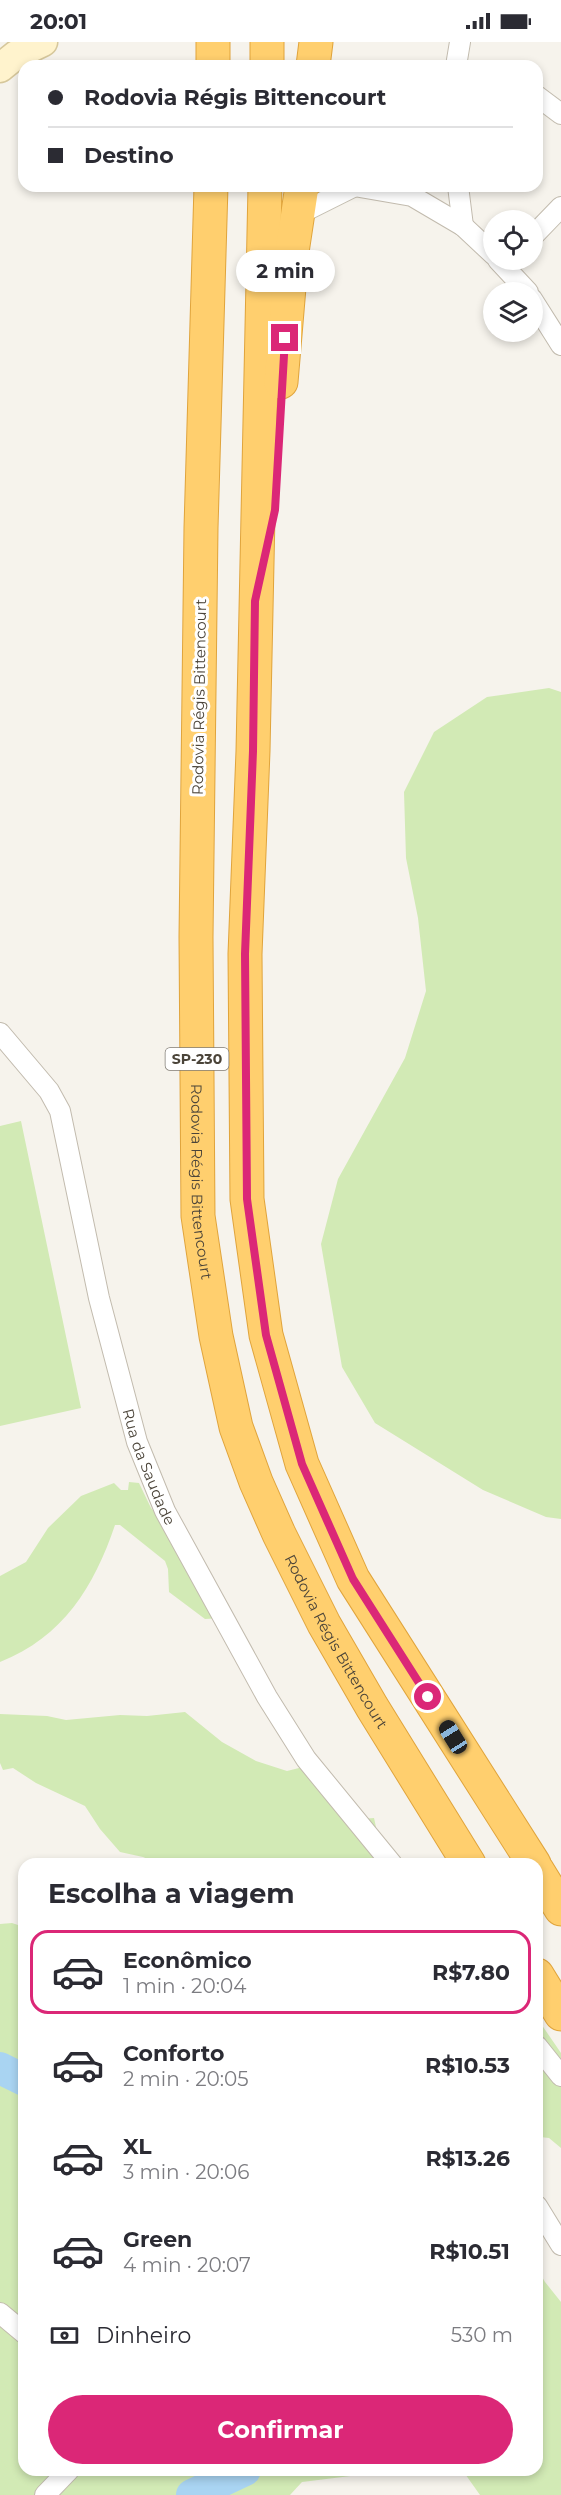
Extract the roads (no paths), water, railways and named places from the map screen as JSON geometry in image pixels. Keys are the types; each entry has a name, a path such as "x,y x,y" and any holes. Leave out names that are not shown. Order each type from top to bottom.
{"highway":[{"path":"213,42 213,60"},
{"path":"267,42 267,60"},
{"path":"314,60 316,42"},
{"name":"Rodovia Régis Bittencourt","path":"211,192 201,528 195,937 198,1216 215,1325 236,1427 256,1482 324,1624 372,1707 465,1858"},
{"name":"SP-230","path":"265,192 253,751 245,954 247,1199 266,1335 302,1464 353,1579 530,1858"},
{"path":"255,601 275,510 281,381 300,200"},
{"path":"543,1880 561,1909"},
{"path":"543,1986 561,2014"}],"street":[{"path":"0,68 16,55 43,42"},
{"path":"459,60 460,42"},
{"path":"543,100 561,114"},
{"path":"300,200 331,192"},
{"path":"389,192 412,196 463,226 483,245"},
{"path":"459,192 463,226"},
{"path":"543,226 561,207"},
{"path":"543,316 561,345"},
{"name":"Rua da Saudade","path":"0,1033 49,1091 60,1111 99,1298 137,1442 165,1511 267,1697 306,1759 387,1858"},
{"path":"543,2054 561,2076"},
{"path":"543,2216 561,2245"},
{"path":"0,2313 18,2328"},
{"path":"45,2495 63,2476"}],"waterway":[{"path":"0,2068 18,2077"},
{"path":"192,2495 232,2476"}]}
